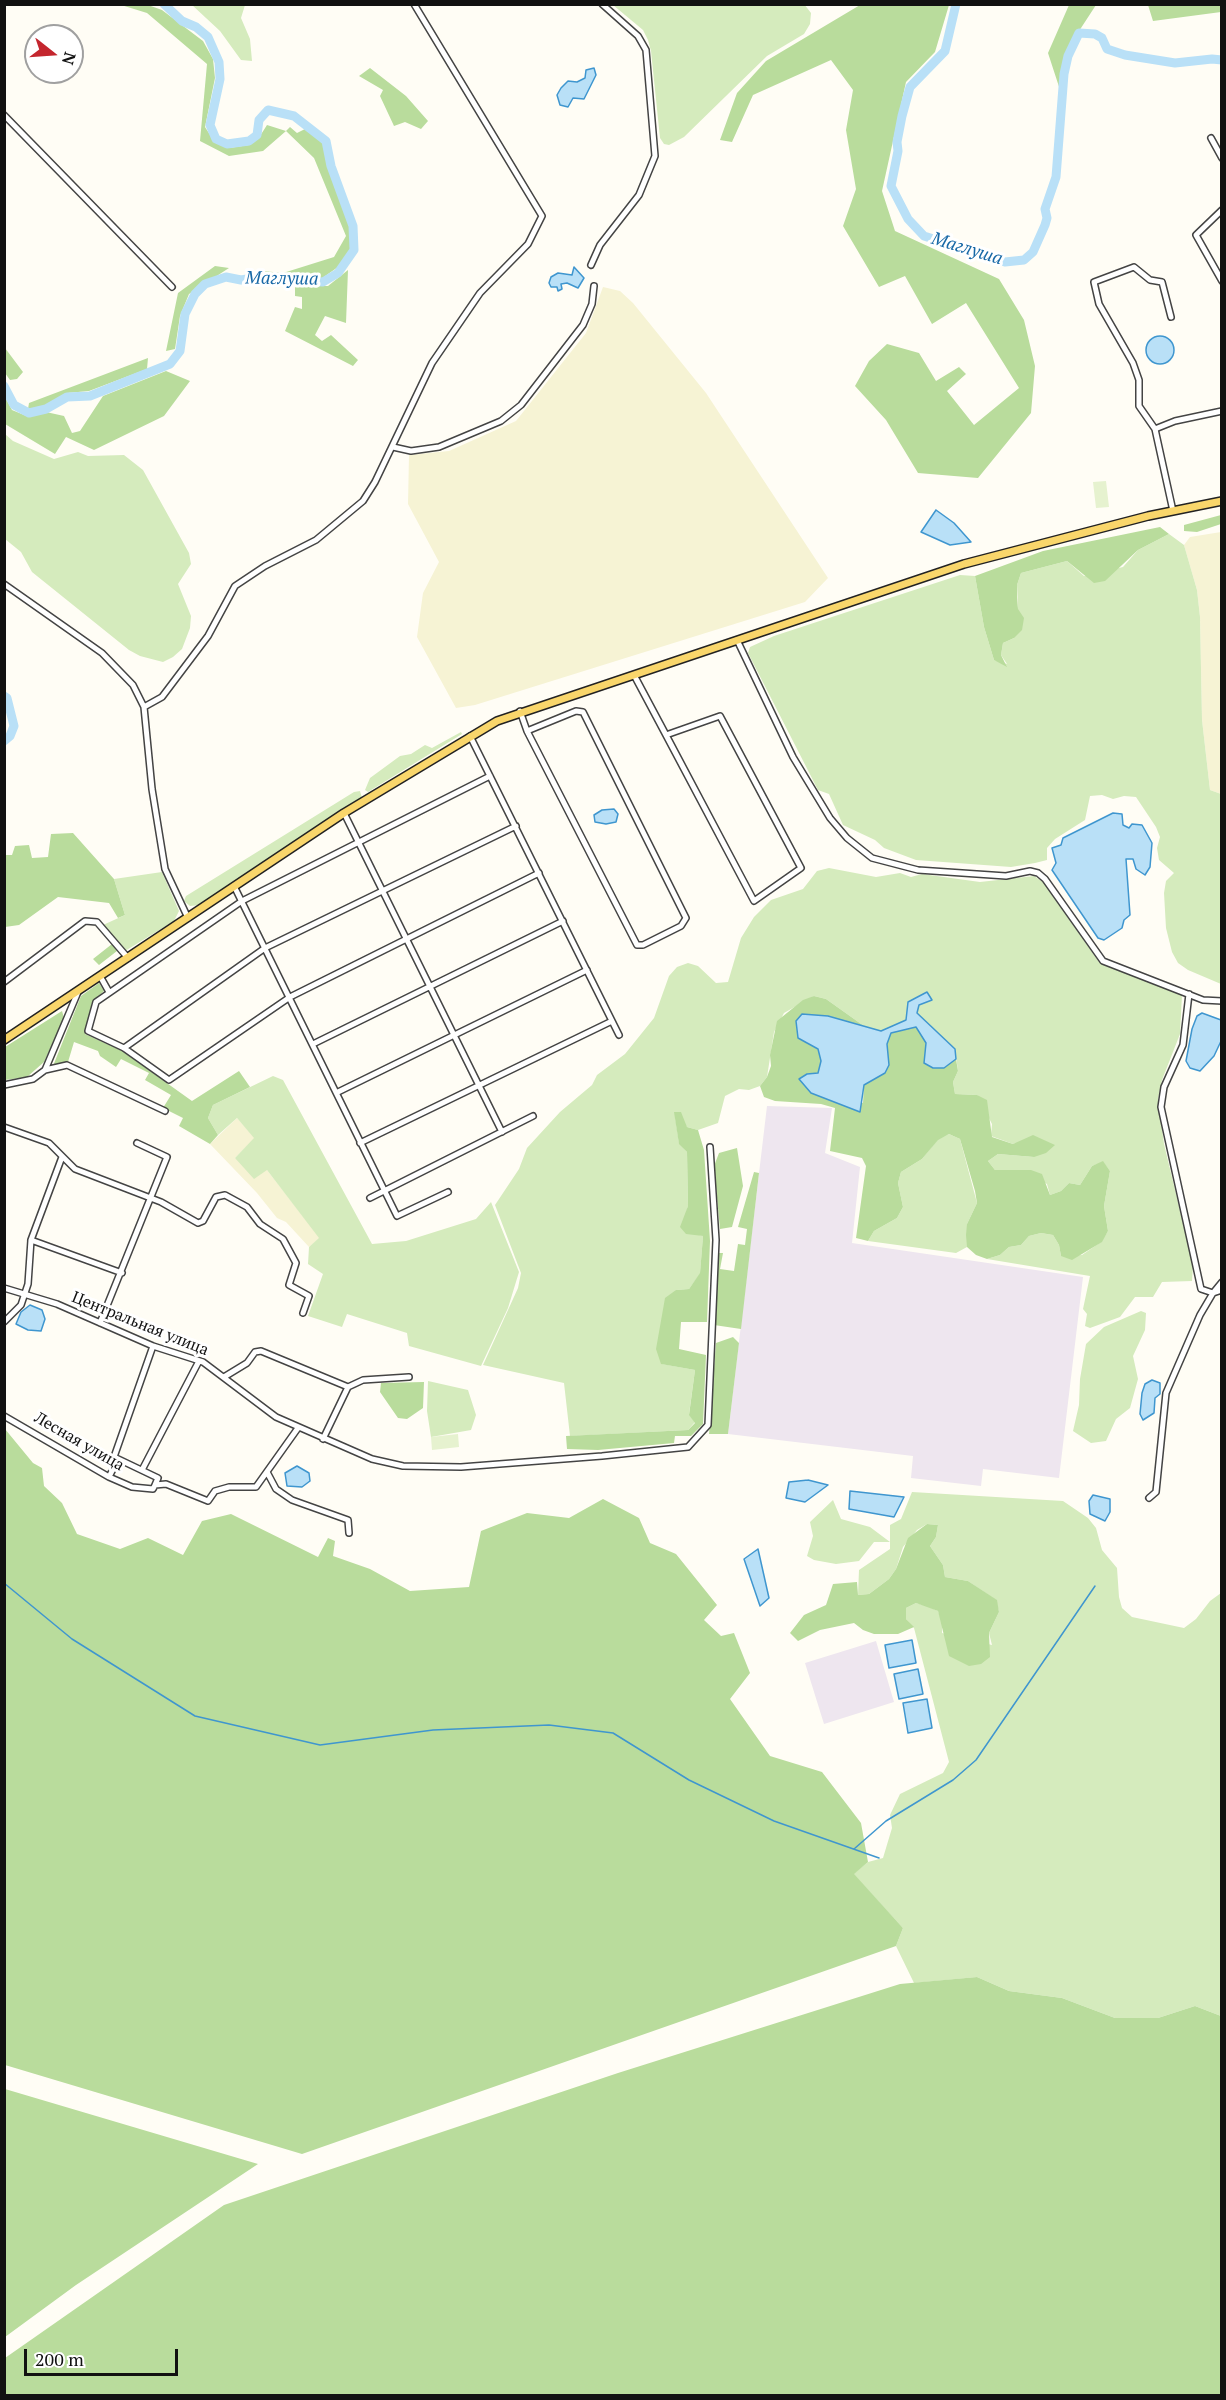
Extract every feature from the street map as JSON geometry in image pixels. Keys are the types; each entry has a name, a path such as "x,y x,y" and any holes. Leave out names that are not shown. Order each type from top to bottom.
{"main road":[{"path":"4,1040 344,813 470,736 520,711 964,564 1221,501"}],"street":[{"path":"144,707 162,697 208,636 235,586 265,566 327,533 363,501 393,447 432,363 480,293 528,244 542,216 414,4"},
{"path":"591,265 600,245 639,195 655,156 646,50 638,36 602,4"},
{"path":"4,115 172,287"},
{"path":"1211,138 1221,158"},
{"path":"1221,210 1196,235 1221,281"},
{"path":"1171,317 1162,282 1150,280 1134,267 1094,282 1099,304 1133,363 1139,380 1139,406 1155,429 1173,511"},
{"path":"393,447 411,451 439,447 483,430 508,416 521,405 583,325 592,304 594,286"},
{"path":"1155,429 1174,421 1221,411"},
{"path":"4,584 102,653 133,685 144,707 152,789 165,869 188,918"},
{"path":"737,640 789,748 830,818 847,838 872,858 918,870 1006,876 1030,871 1038,873 1045,879 1103,961 1203,1000 1221,1001"},
{"path":"634,675 754,901 801,868 720,716 666,735"},
{"path":"520,711 527,731 637,945 643,945 681,926 686,918 582,712 576,711 527,731"},
{"path":"470,736 619,1035"},
{"path":"490,776 357,841 242,901 96,1002 88,1031 124,1048 169,1080 290,996 539,873"},
{"path":"344,813 502,1131"},
{"path":"124,1048 265,948 383,893 516,826"},
{"path":"234,886 338,1092 360,1143 397,1216 448,1192"},
{"path":"4,982 85,921 97,922 128,958"},
{"path":"313,1044 563,921"},
{"path":"338,1092 587,970"},
{"path":"99,976 108,992"},
{"path":"45,1070 78,992"},
{"path":"1189,994 1183,1045 1164,1087 1161,1107 1201,1289 1213,1293 1221,1290"},
{"path":"360,1143 612,1021"},
{"path":"4,1085 33,1080 45,1070 67,1065 165,1111"},
{"path":"370,1198 533,1116"},
{"path":"4,1127 49,1143 75,1169 149,1200 161,1202 198,1223 203,1221 216,1197 225,1196 247,1207 260,1224 283,1239 296,1263 289,1285 309,1296 303,1313"},
{"path":"100,1323 122,1273 167,1156 137,1143"},
{"name":"Центральная улица","path":"4,1288 100,1323 153,1346 199,1361 276,1417 372,1459 403,1466 460,1467 688,1447 708,1425 716,1240 710,1148"},
{"path":"4,1322 21,1305 25,1294 28,1284 31,1240 62,1157"},
{"path":"31,1240 122,1273"},
{"path":"1149,1498 1155,1492 1166,1394 1181,1356 1213,1293 1221,1282"},
{"path":"153,1346 114,1457 158,1478 155,1485"},
{"path":"224,1377 247,1363 255,1352 261,1351 348,1387"},
{"path":"142,1470 199,1361"},
{"path":"323,1439 348,1387 363,1380 409,1377"},
{"name":"Лесная улица","path":"4,1416 109,1477 132,1487 153,1489 155,1485 166,1484 208,1501 214,1491 230,1486 256,1487 267,1472"},
{"path":"298,1428 267,1472 276,1489 292,1500 348,1520 350,1533"},
{"path":"109,1477 118,1459"}],"shaded area":[{"path":"603,287 620,291 633,303 706,393 828,578 805,602 475,705 456,708 417,637 423,593 439,562 408,504 409,455 449,451 516,421 586,333"},
{"path":"1221,532 1221,794 1210,790 1202,720 1200,617 1197,590 1184,545 1190,537"},
{"path":"767,1106 832,1108 825,1153 860,1167 852,1243 1083,1277 1059,1478 983,1469 981,1486 911,1478 913,1456 728,1434"},
{"path":"237,1118 255,1138 235,1158 267,1170 320,1238 309,1247 286,1222 277,1218 257,1193 210,1144"},
{"path":"876,1641 894,1702 824,1724 805,1663"}],"green space":[{"path":"804,4 811,13 810,24 804,34 767,56 684,137 669,145 664,144 660,138 648,40 643,30 613,5"},
{"path":"121,5 148,5 162,10 203,41 213,59 215,78 205,127 214,141 229,148 249,145 260,136 267,125 286,131 263,151 229,156 200,141 207,64 147,13"},
{"path":"192,5 245,5 241,18 250,39 252,61 241,60 220,31"},
{"path":"860,5 949,5 935,52 906,82 882,191 895,231 999,279 1024,320 1035,366 1031,413 978,478 918,473 886,420 855,386 869,361 887,344 919,353 936,381 959,367 966,374 947,391 974,425 1019,388 966,303 932,324 905,276 879,287 843,226 856,189 846,130 853,90 831,60 753,95 732,142 720,140 737,93 766,61"},
{"path":"1069,5 1096,5 1066,51 1063,99 1048,53"},
{"path":"1148,5 1221,5 1221,12 1153,21"},
{"path":"370,68 406,96 428,121 421,129 405,122 394,126 380,96 383,90 359,76"},
{"path":"290,127 297,133 305,129 323,143 327,166 349,226 351,248 338,267 321,279 262,276 263,271 283,273 334,257 346,236 314,158 286,131"},
{"path":"215,266 229,268 189,294 180,316 175,349 166,351 178,293"},
{"path":"348,270 346,323 325,316 315,335 322,341 331,335 358,360 353,366 285,331 295,307 302,309 302,297 295,296 295,286 328,286"},
{"path":"5,348 23,372 17,379 10,380 5,373"},
{"path":"148,358 147,369 89,391 67,393 44,406 28,409 29,403"},
{"path":"166,371 190,381 164,416 94,450 66,437 55,454 5,424 5,397 12,410 29,417 46,412 64,416 72,433 80,431 103,396"},
{"path":"5,434 13,441 54,459 78,452 88,456 124,455 143,470 189,553 191,564 178,584 191,616 190,628 182,649 173,657 163,662 140,656 129,650 32,572 21,552 5,539"},
{"path":"1106,481 1109,507 1096,508 1093,482"},
{"path":"1221,515 1221,524 1197,532 1184,531 1184,525"},
{"path":"1160,527 1169,534 1138,550 1105,581 1094,583 1067,561 1021,573 1017,585 1017,597 1018,609 1024,618 1022,630 1014,638 1003,643 1001,655 1007,667 994,660 984,627 975,576 1043,551"},
{"path":"1169,534 1184,545 1197,590 1200,617 1202,720 1210,790 1221,794 1221,984 1188,970 1178,963 1172,952 1166,928 1164,893 1166,881 1174,873 1159,860 1157,848 1160,837 1136,797 1124,796 1113,799 1102,795 1090,796 1085,820 1055,839 1047,848 1047,860 1011,867 916,860 884,848 875,840 843,825 829,794 818,790 748,653 750,647 774,636 960,575 975,576 984,627 994,660 1007,664 1001,655 1003,643 1014,638 1018,609 1017,585 1021,573 1067,561 1084,576 1123,567 1138,550"},
{"path":"461,732 462,734 368,792 365,790 370,778 400,756 411,754 425,745 432,748"},
{"path":"360,791 362,798 200,905 190,906 184,901 186,896 354,792"},
{"path":"73,833 114,879 125,915 118,918 109,903 58,897 19,925 5,927 5,855 12,855 15,846 29,845 32,858 48,857 51,834"},
{"path":"829,868 876,877 900,873 911,877 922,874 980,882 1034,876 1043,882 1099,962 1182,995 1180,1034 1162,1080 1158,1099 1164,1144 1193,1265 1192,1281 1162,1282 1153,1297 1135,1297 1120,1317 1090,1328 1085,1326 1087,1314 1083,1309 1090,1276 987,1259 1000,1255 1009,1247 1021,1245 1029,1236 1041,1233 1053,1235 1059,1245 1061,1256 1082,1255 1101,1242 1108,1231 1104,1206 1110,1171 1103,1162 1092,1166 1080,1185 1069,1183 1061,1191 1050,1195 1047,1184 1019,1170 995,1170 988,1161 998,1154 1034,1157 1024,1141 1013,1144 991,1136 992,1124 977,1095 955,1094 953,1082 958,1071 955,1049 917,1013 919,1005 931,1000 927,992 906,1020 881,1031 864,1026 826,999 814,996 784,1013 774,1032 767,1077 760,1086 749,1090 739,1089 725,1096 718,1123 698,1130 687,1127 675,1116 679,1143 687,1152 688,1206 685,1218 691,1233 703,1236 700,1274 689,1289 676,1290 662,1364 695,1370 689,1414 695,1422 688,1430 570,1436 564,1383 483,1365 518,1288 521,1273 495,1205 519,1169 527,1148 560,1112 592,1085 597,1075 625,1054 654,1018 669,976 677,967 688,963 698,966 716,983 728,982 741,938 754,917 771,900 803,889 817,871"},
{"path":"162,872 179,911 174,921 125,951 103,925 125,915 114,879"},
{"path":"112,944 117,951 99,965 93,959"},
{"path":"99,983 104,991 92,1002 85,1034 122,1051 192,1101 239,1071 250,1087 213,1105 208,1118 218,1135 210,1144 179,1126 183,1118 163,1108 171,1095 145,1080 149,1073 121,1059 116,1067 100,1056 98,1051 74,1042 68,1062 53,1066 81,996"},
{"path":"814,996 826,999 864,1026 828,1016 798,1038 818,1049 821,1061 818,1073 807,1074 863,1103 864,1085 889,1065 887,1044 891,1033 917,1027 944,1068 956,1059 958,1071 953,1082 955,1094 977,1095 987,1100 992,1137 1013,1144 1033,1135 1055,1145 1046,1153 1034,1157 998,1154 988,1161 995,1170 1031,1170 1042,1174 1050,1195 1061,1191 1069,1183 1080,1185 1092,1166 1103,1161 1110,1171 1104,1206 1108,1231 1102,1242 1072,1260 1061,1256 1059,1245 1053,1235 1041,1233 1029,1236 1021,1245 1009,1247 1000,1255 987,1259 976,1255 967,1247 966,1235 967,1224 977,1203 975,1191 960,1139 949,1134 938,1140 922,1159 901,1172 898,1183 903,1207 897,1218 874,1231 868,1241 856,1238 866,1166 862,1158 830,1151 835,1108 821,1104 775,1101 764,1097 760,1086 771,1066 770,1055 777,1021 803,1000"},
{"path":"62,1011 64,1018 44,1062 27,1077 5,1080 5,1047"},
{"path":"273,1076 283,1080 372,1244 406,1241 476,1219 491,1202 519,1272 508,1308 481,1366 409,1346 407,1333 347,1314 342,1327 308,1316 323,1274 308,1264 309,1247 319,1238 267,1170 254,1179 235,1158 254,1138 237,1118 218,1135 208,1118 213,1105"},
{"path":"674,1112 681,1112 687,1127 698,1130 704,1150 710,1241 707,1322 681,1322 679,1349 706,1355 703,1424 691,1436 675,1436 674,1443 598,1450 567,1449 566,1436 688,1430 695,1423 689,1415 695,1370 661,1364 656,1349 665,1298 676,1290 689,1289 700,1273 703,1236 686,1234 680,1227 688,1206 687,1152 679,1144"},
{"path":"949,1134 960,1139 977,1203 967,1224 967,1247 956,1253 868,1241 874,1231 897,1218 903,1207 898,1183 901,1172 922,1159 938,1139"},
{"path":"737,1148 743,1186 732,1227 720,1229 714,1166 719,1153"},
{"path":"754,1172 759,1173 741,1329 714,1325 718,1253 723,1253 720,1269 734,1271 738,1244 745,1245 747,1229 738,1227"},
{"path":"1141,1311 1146,1313 1145,1330 1133,1356 1138,1379 1130,1408 1116,1419 1106,1441 1091,1443 1073,1431 1079,1405 1080,1379 1086,1344 1104,1327"},
{"path":"733,1337 739,1343 728,1434 709,1434 716,1343"},
{"path":"428,1381 468,1390 476,1415 471,1430 431,1437 427,1411"},
{"path":"424,1382 423,1408 407,1419 398,1418 380,1392 381,1383"},
{"path":"5,1429 33,1463 42,1468 44,1486 62,1503 77,1534 120,1549 148,1538 183,1555 202,1521 231,1514 318,1557 328,1538 335,1541 333,1556 370,1569 410,1591 469,1587 481,1531 527,1513 569,1518 603,1499 639,1518 650,1543 676,1554 717,1605 704,1620 721,1636 734,1633 750,1673 730,1699 770,1756 822,1772 861,1823 868,1862 854,1874 903,1928 896,1946 302,2154 5,2065"},
{"path":"458,1434 459,1447 432,1450 431,1437"},
{"path":"912,1492 1063,1501 1088,1518 1096,1528 1102,1550 1117,1568 1122,1608 1132,1617 1184,1628 1221,1593 1221,2016 1195,2006 1158,2018 1115,2018 1062,1998 1009,1991 977,1977 914,1983 896,1946 903,1928 853,1874 868,1862 883,1858 892,1828 890,1815 900,1794 943,1773 949,1762 914,1628 906,1619 906,1608 916,1603 927,1606 938,1611 942,1622 942,1633 992,1645 989,1633 999,1612 996,1600 968,1581 945,1577 943,1565 930,1546 936,1537 938,1525 927,1524 917,1530 903,1547 896,1569 889,1579 869,1594 858,1595 859,1570 890,1549 890,1525 901,1519"},
{"path":"833,1500 841,1519 870,1527 890,1542 874,1542 859,1561 836,1564 814,1560 807,1556 813,1536 810,1522"},
{"path":"927,1524 938,1525 936,1537 930,1546 943,1565 945,1577 968,1581 997,1600 999,1612 989,1633 990,1657 981,1664 969,1666 949,1656 938,1611 916,1603 906,1608 906,1619 914,1627 898,1634 874,1634 854,1623 820,1630 798,1641 790,1633 804,1615 826,1605 833,1584 857,1582 858,1595 869,1594 889,1579 896,1569 908,1538"},
{"path":"977,1977 1009,1991 1062,1998 1115,2018 1158,2018 1195,2006 1221,2016 1221,2395 5,2395 5,2358 224,2205 618,2073 900,1984"},
{"path":"5,2089 258,2164 76,2285 5,2337"}],"water":[{"path":"594,68 596,75 584,99 573,98 568,107 560,105 557,95 561,88 568,81 577,82 585,78 586,70"},
{"path":"574,267 584,278 578,288 567,283 561,284 562,289 558,291 557,287 551,287 549,283 551,277 558,273 572,275"},
{"path":"1160,336 1170,340 1174,350 1170,360 1160,364 1150,360 1146,350 1150,340"},
{"path":"936,510 954,523 971,542 950,545 921,532"},
{"path":"614,809 618,814 616,822 606,824 595,822 594,815 602,810"},
{"path":"1113,813 1122,814 1123,825 1129,828 1132,824 1142,825 1152,843 1150,867 1145,875 1136,869 1133,859 1126,859 1130,915 1124,920 1122,928 1104,940 1098,938 1052,870 1056,863 1052,848 1061,845 1063,838"},
{"path":"927,992 932,1000 919,1005 917,1013 955,1049 956,1059 944,1068 933,1068 924,1063 926,1043 916,1027 891,1033 887,1044 889,1065 885,1073 864,1085 860,1112 811,1093 799,1079 807,1074 818,1073 821,1061 818,1049 798,1038 796,1021 802,1014 828,1016 881,1031 906,1020 908,1002"},
{"path":"1202,1013 1221,1020 1222,1039 1214,1056 1200,1071 1190,1068 1186,1061 1192,1029 1197,1016"},
{"path":"30,1305 42,1310 45,1319 41,1331 28,1330 16,1324 21,1312"},
{"path":"1152,1380 1160,1383 1160,1394 1155,1398 1154,1413 1143,1420 1140,1414 1142,1393 1145,1384"},
{"path":"297,1466 309,1473 310,1481 302,1487 287,1486 285,1473"},
{"path":"808,1480 828,1485 805,1502 786,1498 789,1482"},
{"path":"850,1491 904,1497 894,1517 849,1509"},
{"path":"1093,1495 1110,1499 1110,1512 1105,1521 1090,1514 1089,1501"},
{"path":"758,1549 769,1598 760,1606 744,1559"},
{"path":"912,1640 916,1663 889,1668 885,1645"},
{"path":"918,1669 923,1694 899,1699 894,1674"},
{"path":"927,1699 932,1728 908,1733 903,1703"}],"waterway":[{"name":"Маглуша","path":"4,386 14,405 29,413 46,409 67,397 90,396 170,364 180,351 185,314 195,294 205,284 226,277 241,280 253,278 323,282 338,273 354,250 353,226 331,166 326,141 294,116 268,110 259,120 257,135 249,141 227,144 216,139 210,125 220,79 219,62 208,37 196,27 182,21 164,4"},
{"name":"Маглуша","path":"956,4 945,51 910,87 897,142 898,151 891,186 908,219 924,236 1005,262 1024,260 1033,252 1045,225 1047,218 1045,209 1056,177 1064,74 1068,56 1079,33 1095,34 1102,38 1107,49 1125,55 1175,63 1222,60"},
{"name":"Маглуша","path":"4,696 7,698 14,726 10,736 4,741"},
{"path":"4,1583 72,1639 195,1716 320,1745 433,1730 549,1725 613,1733 689,1780 774,1821 879,1858"},
{"path":"854,1849 886,1821 953,1780 976,1760 1095,1586"}]}
